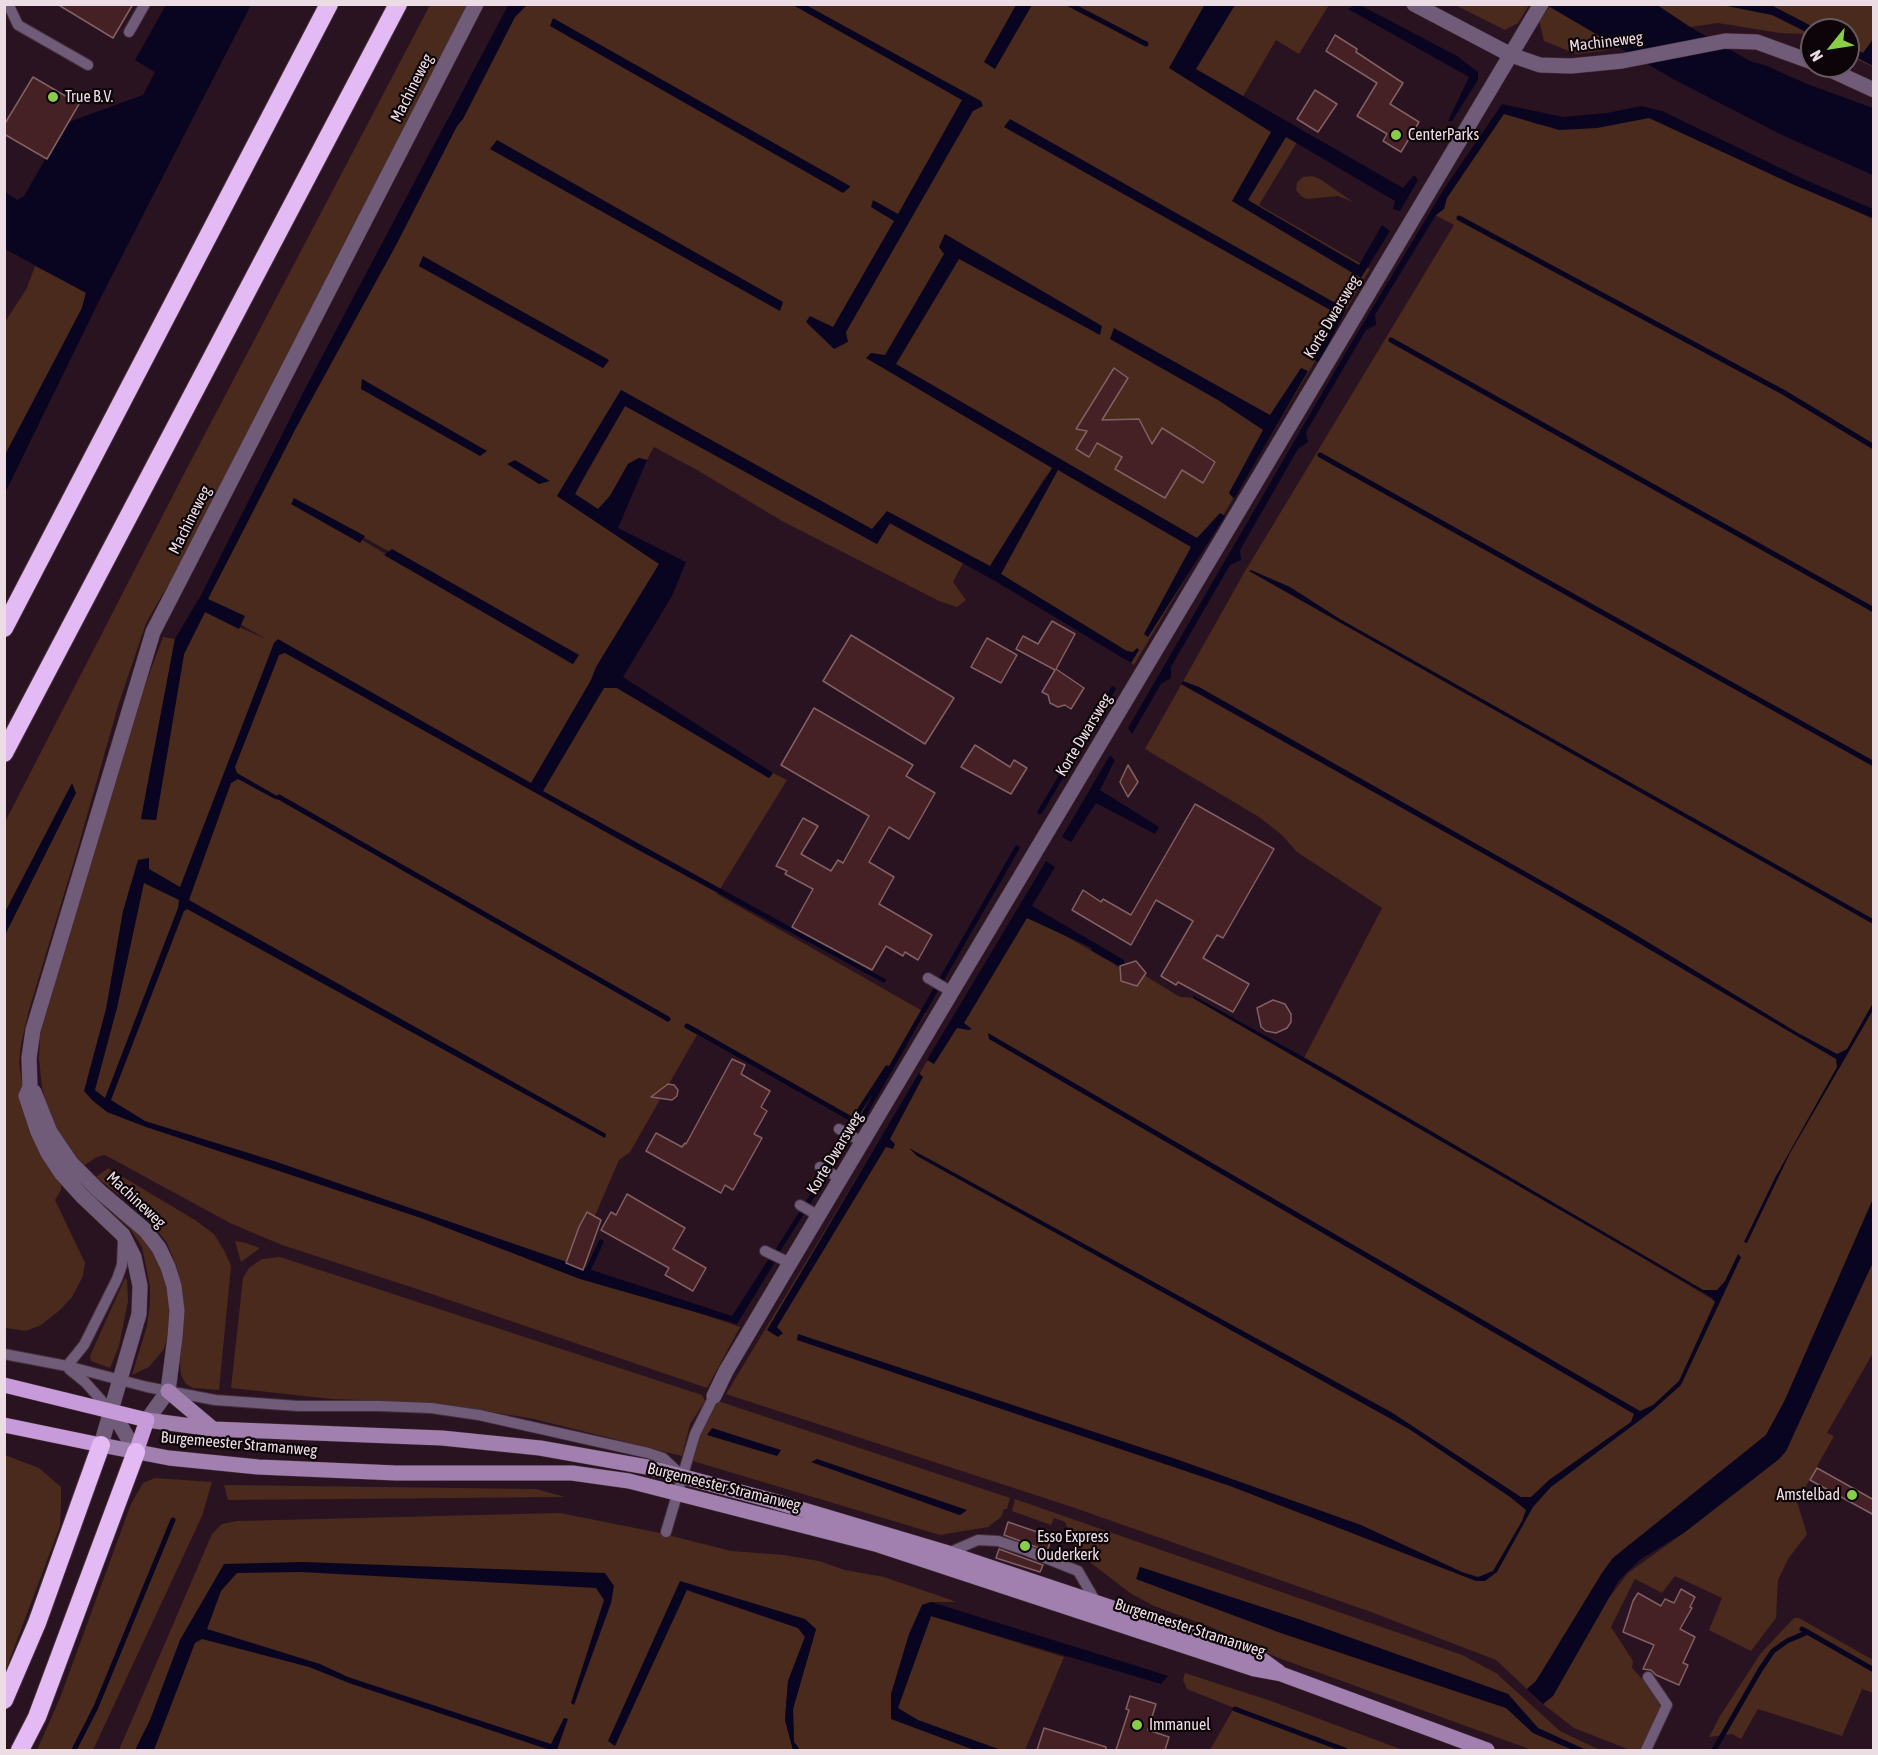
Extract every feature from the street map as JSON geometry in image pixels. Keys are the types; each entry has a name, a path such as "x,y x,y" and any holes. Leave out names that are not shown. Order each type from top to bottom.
{"highway":[{"path":"4,628 329,4"},
{"path":"4,753 398,4"},
{"path":"4,1700 37,1623 101,1445"},
{"path":"20,1750 37,1717 136,1452"}],"main road":[{"name":"Burgemeester Stramanweg","path":"4,1385 147,1420 213,1429 453,1439 540,1448 647,1467 948,1553 1257,1656 1281,1674"},
{"path":"168,1391 213,1429"},
{"name":"Burgemeester Stramanweg","path":"136,1452 147,1420"},
{"name":"Burgemeester Stramanweg","path":"4,1425 169,1458 258,1467 396,1473 572,1473 629,1481 875,1545 1254,1669 1281,1674 1486,1750"}],"street":[{"name":"Machineweg","path":"112,1411 139,1314 140,1286 134,1257 123,1235 73,1188 48,1153 32,1116 27,1096 30,1087 29,1058 33,1030 153,632 477,4"},
{"name":"Machineweg","path":"1414,4 1511,55 1540,65 1571,66 1622,61 1725,40 1757,42 1800,58"},
{"name":"Korte Dwarsweg","path":"714,1396 786,1261 1539,9"},
{"path":"1848,78 1874,90"},
{"name":"Machineweg","path":"30,1087 36,1094 50,1132 71,1163 98,1190 145,1230 159,1248 168,1267 174,1286 177,1311 168,1391 147,1420"},
{"path":"101,1445 112,1411"},
{"path":"112,1411 136,1452"}],"lane":[{"path":"129,32 145,4"},
{"path":"4,5 9,8 18,24 88,65"},
{"path":"928,978 948,990"},
{"path":"839,1129 858,1140"},
{"path":"820,1167 837,1176"},
{"path":"800,1205 815,1214"},
{"path":"112,1411 67,1366 84,1345 117,1279 122,1265 123,1235"},
{"path":"765,1251 786,1261"},
{"name":"Burgemeester Stramanweg","path":"4,1354 215,1400 298,1406 431,1408 479,1415 648,1453 663,1458 681,1476"},
{"name":"Korte Dwarsweg","path":"666,1532 695,1434 714,1396"},
{"name":"Burgemeester Stramanweg","path":"948,1553 978,1540 998,1541 1078,1571 1096,1602"},
{"path":"1646,1750 1667,1705 1648,1677"}],"shaded area":[{"path":"430,5 470,5 183,559 146,623 118,706 29,1010 19,1063 28,1119 61,1184 61,1190 55,1200 85,1263 83,1276 72,1297 41,1325 26,1331 5,1328 5,822 185,472"},
{"path":"508,5 1329,5 1299,54 1276,40 1238,105 1299,139 1259,205 1370,269 1134,665 1001,574 1047,474 990,566 886,514 872,530 621,390 557,496 585,512 660,563 617,688 769,778 773,773 787,780 717,894 926,1013 858,1126 697,1035 630,1152 619,1160 572,1269 740,1327 707,1388 282,1245 230,1223 105,1155 83,1166 67,1148 50,1119 42,1087 39,1059 40,1035 48,994 135,712 163,637 175,639 141,819 156,820 184,654 205,612 266,639 198,600 396,245 457,126 447,120","holes":["423,257 608,360 609,361 603,368 419,266","286,495 579,655 572,664"]},
{"path":"1455,5 1529,5 1518,23 1505,30"},
{"path":"1657,5 1873,5 1873,67 1860,61 1860,18 1800,18 1800,34 1780,33 1718,23 1690,27"},
{"path":"1550,7 1618,47 1576,54 1544,41 1539,20"},
{"path":"1498,110 1537,124 1562,128 1651,112 1873,219 1873,1199 1785,1400 1766,1435 1613,1558 1536,1682 1527,1689 1496,1660 1371,1612 1072,1507 726,1394 1019,909 1121,968 1124,963 1180,997 1193,998 1559,1208 1715,1301 1723,1284 1717,1291 1703,1290 1304,1058 1382,908 1297,852 1282,835 1259,817 1145,749 1244,573 1454,225 1435,215"},
{"path":"1312,176 1353,202 1338,196 1307,199 1301,196 1296,190 1297,182 1303,177"},
{"path":"35,266 86,292 82,308 5,455 5,322 27,288"},
{"path":"625,406 877,544 889,523 963,563 953,582 966,600 957,607 939,601 782,521 654,447 647,460 639,458 628,464 610,496 598,509 575,494"},
{"path":"108,1168 195,1220 214,1234 225,1252 231,1266 219,1390 193,1388 186,1384 181,1375 184,1319 177,1268 167,1243 146,1216 96,1177"},
{"path":"114,1209 150,1245 167,1285 170,1309 169,1330 164,1349 149,1367 132,1375 147,1326 150,1287 142,1247 131,1230 113,1214"},
{"path":"235,1241 246,1243 260,1248 241,1262"},
{"path":"280,1257 702,1395 705,1401 690,1424 682,1456 534,1419 474,1409 419,1402 331,1399 231,1388 243,1278 249,1268 262,1259"},
{"path":"1873,1262 1873,1353 1827,1433 1834,1436 1797,1502 1807,1534 1788,1559 1778,1580 1776,1618 1751,1651 1709,1630 1722,1598 1675,1576 1662,1593 1635,1579 1611,1627 1633,1661 1632,1668 1659,1697 1660,1710 1643,1750 1630,1750 1574,1728 1543,1704 1553,1695 1609,1598 1628,1573 1685,1532 1779,1459 1786,1451"},
{"path":"125,1278 128,1301 119,1346 110,1368 91,1361 90,1356"},
{"path":"718,1401 1010,1498 1007,1509 1004,1509 1001,1517 988,1527 940,1535 693,1461 700,1435","holes":["812,1462 966,1511 959,1515"]},
{"path":"5,1455 39,1468 61,1487 61,1505 60,1526 5,1672"},
{"path":"155,1478 212,1482 202,1516 93,1750 37,1750 60,1698 131,1504 143,1483"},
{"path":"224,1485 536,1489 565,1497 228,1500"},
{"path":"1015,1499 1462,1655 1496,1673 1560,1731 1600,1750 1586,1750 1538,1728 1508,1694 1301,1620 1140,1567 1137,1579 1281,1633 1507,1708 1533,1733 1573,1750 1532,1750 1276,1657 1211,1627 1154,1606 1130,1593 1078,1553 1065,1522 1054,1518 1051,1525 1012,1511"},
{"path":"560,1513 660,1533 731,1551 784,1555 819,1561 845,1570 884,1577 957,1602 931,1602 922,1605 899,1704 931,1616 1064,1657 1025,1750 800,1750 794,1742 793,1709 816,1629 686,1590 798,1628 805,1637 788,1681 785,1720 793,1750 119,1750 212,1534 222,1524 237,1521"},
{"path":"1794,1618 1799,1618 1873,1660 1873,1693 1862,1689 1842,1736 1758,1709 1741,1739 1732,1734 1709,1737 1761,1653"},
{"path":"1185,1673 1271,1701 1403,1750 1210,1750 1234,1708 1187,1689 1183,1680"}],"water":[{"path":"1205,4 1235,5 1196,69 1403,188 1414,175 1418,180 1400,211 1393,209 1395,201 1286,137 1248,200 1359,265 1382,225 1390,231 1361,278 1232,201 1271,132 1169,68"},
{"path":"166,5 251,5 100,299 5,493 5,455 82,308 86,293 5,249 5,192 17,200 24,196 66,123 143,95 155,72 135,60"},
{"path":"508,5 527,5 515,17 396,245 296,428 208,599 245,616 239,629 205,612 184,654 156,820 141,819 175,639 201,595 306,387"},
{"path":"793,5 806,5 981,101 983,106 973,111 846,332 848,342 834,349 806,322 810,316 833,327 894,221 871,207 873,200 898,214 962,100"},
{"path":"1016,5 1032,5 995,69 984,62"},
{"path":"1354,5 1360,5 1457,56 1478,72 1478,80 1452,121 1448,121 1469,77 1348,9"},
{"path":"1547,5 1657,5 1690,27 1750,61 1873,108 1873,175 1784,136 1673,79"},
{"path":"1722,5 1771,5 1800,20 1800,29 1772,15"},
{"path":"553,18 850,187 843,193 550,26"},
{"path":"1873,39 1873,66 1860,59 1860,51 1863,53"},
{"path":"1502,104 1563,117 1607,113 1641,106 1662,111 1801,178 1873,209 1873,218 1792,184 1649,118 1597,128 1559,130 1504,114 1447,198 1444,209 1436,215 1375,315 1376,325 1366,330 1306,432 1308,442 1298,449 1240,550 1241,560 1230,565 1171,667 1171,678 1161,684 1132,734 1128,728 1346,352 1444,189"},
{"path":"1010,119 1346,309 1319,363 1309,356 1332,311 1004,127"},
{"path":"497,140 783,302 780,311 490,149"},
{"path":"945,234 1102,326 1100,335 959,259 896,364 1197,538 1220,513 1225,516 1148,637 1144,634 1191,547 1058,470 1001,574 1127,651 1133,652 1137,648 1139,650 1131,663 995,581 890,523 877,544 625,406 575,494 598,509 610,496 628,464 639,458 647,460 618,528 686,562 672,596 623,677 773,773 769,778 617,688 604,688 543,791 887,980 884,983 620,840 285,653 279,655 235,767 237,773 284,800 275,799 238,779 231,783 189,900 606,1134 605,1138 187,909 184,911 111,1100 145,1121 271,1160 732,1316 768,1260 775,1262 737,1324 580,1279 421,1218 146,1127 107,1112 92,1100 84,1091 106,1009 123,911 138,860 149,858 149,869 180,887 274,643 278,639 531,783 591,680 596,667 659,564 557,496 621,390 872,529 887,511 990,566 1052,468 866,358 871,353 885,355 944,254 939,247","holes":["144,883 179,900 178,908 105,1098 95,1090 117,1008"]},
{"path":"423,256 609,360 603,368 419,266"},
{"path":"1114,328 1270,415 1301,368 1308,371 1234,499 1229,493 1263,430 1218,400 1110,339"},
{"path":"362,379 487,451 480,456 361,389"},
{"path":"515,460 550,481 539,484 507,464"},
{"path":"294,498 365,536 360,543 291,504"},
{"path":"392,549 579,655 573,664 384,555"},
{"path":"1249,571 1290,587 1340,619 1873,919 1873,924"},
{"path":"1183,681 1199,687 1618,924 1798,1033 1837,1054 1847,1049 1873,1003 1873,1010 1790,1153 1747,1243 1744,1242 1775,1178 1837,1067 1836,1059 1550,891 1181,684"},
{"path":"1110,755 1115,760 1100,790 1159,827 1155,834 1096,803 1071,842 1062,837"},
{"path":"72,783 76,793 5,935 5,912"},
{"path":"1046,861 1055,867 1032,906 1124,960 1124,963 1027,918 964,1023 972,1029 957,1028 934,1064 927,1060"},
{"path":"1194,996 1330,1072 1703,1290 1717,1290 1725,1281 1738,1254 1741,1257 1681,1385 1652,1411 1551,1487 1533,1507 1497,1572 1485,1581 1476,1581 1230,1486 797,1340 798,1334 1176,1459 1361,1525 1462,1572 1478,1577 1493,1571 1526,1510 1510,1497 1409,1429 917,1156 909,1148 1391,1412 1521,1497 1531,1497 1549,1480 1631,1422 1634,1414 989,1039 988,1033 1640,1411 1653,1405 1679,1381 1715,1302 1711,1297 1193,998"},
{"path":"919,1073 923,1077 890,1139 895,1144 893,1149 886,1147 777,1327 783,1333 778,1337 767,1330"},
{"path":"1873,1199 1873,1262 1786,1451 1779,1459 1685,1532 1641,1559 1619,1580 1553,1696 1543,1704 1527,1689 1536,1681 1613,1558 1766,1435 1785,1400"},
{"path":"712,1428 781,1450 777,1456 707,1435"},
{"path":"817,1459 967,1510 960,1515 811,1462"},
{"path":"303,1562 605,1573 614,1586 611,1603 574,1705 571,1703 604,1600 596,1588 301,1572 237,1573 221,1591 207,1629 320,1664 348,1677 551,1744 564,1718 568,1719 557,1750 550,1750 349,1683 309,1667 202,1639 195,1643 154,1750 135,1750 150,1720 180,1640 224,1564"},
{"path":"1140,1567 1301,1620 1508,1694 1538,1728 1586,1750 1573,1750 1533,1733 1506,1708 1281,1633 1136,1579"},
{"path":"680,1581 805,1619 816,1629 793,1709 794,1742 800,1750 793,1750 785,1720 788,1681 805,1637 798,1628 687,1590 615,1746 608,1741"},
{"path":"931,1602 1168,1676 1161,1684 931,1616 898,1708 918,1720 1001,1750 974,1750 891,1719 891,1694 909,1634 922,1605"}],"building":[{"path":"57,4 133,4 113,38"},
{"path":"1335,35 1403,83 1390,104 1419,122 1401,152 1383,141 1387,134 1357,116 1377,83 1326,51"},
{"path":"33,77 79,104 47,159 4,134 4,125"},
{"path":"1315,90 1337,104 1318,132 1297,119"},
{"path":"1114,368 1128,378 1102,420 1139,419 1152,444 1162,428 1215,462 1203,483 1182,470 1165,498 1115,469 1122,457 1097,443 1089,457 1076,449 1087,431 1076,429"},
{"path":"1052,621 1075,634 1056,669 1084,688 1071,709 1065,705 1058,707 1050,703 1048,695 1042,692 1055,670 1016,649 1023,636 1038,644"},
{"path":"851,635 954,698 925,744 823,681"},
{"path":"987,638 1017,655 1001,683 971,667"},
{"path":"814,708 913,765 906,776 935,793 909,839 889,827 869,862 894,877 879,904 932,935 918,960 905,952 903,956 886,946 872,970 792,927 813,889 785,874 787,871 776,866 803,818 818,826 801,854 831,871 838,860 843,863 869,816 781,765"},
{"path":"975,745 1010,767 1014,760 1027,768 1011,794 961,767"},
{"path":"1128,765 1138,782 1128,797 1120,782"},
{"path":"1195,804 1274,849 1223,938 1217,935 1203,958 1249,984 1233,1012 1178,982 1176,985 1161,976 1193,921 1156,900 1131,945 1072,910 1083,890 1101,902 1103,899 1131,915"},
{"path":"1136,961 1146,973 1137,986 1121,981 1120,966"},
{"path":"1273,1000 1285,1004 1291,1014 1291,1022 1287,1028 1276,1033 1266,1031 1261,1027 1257,1008"},
{"path":"732,1059 745,1065 741,1074 770,1091 761,1107 767,1111 754,1134 762,1138 733,1190 725,1185 721,1193 646,1151 656,1133 682,1147 686,1144"},
{"path":"668,1084 674,1085 678,1090 677,1096 672,1100 651,1097"},
{"path":"627,1194 685,1228 673,1249 706,1268 693,1291 665,1275 669,1268 601,1230 611,1212 616,1215"},
{"path":"587,1212 601,1220 583,1270 566,1263"},
{"path":"1817,1468 1874,1500 1874,1515 1810,1480"},
{"path":"1008,1522 1052,1537 1047,1551 1004,1535"},
{"path":"999,1549 1043,1565 1040,1572 996,1558"},
{"path":"1681,1589 1695,1597 1690,1607 1692,1608 1680,1629 1695,1637 1683,1663 1688,1665 1679,1685 1656,1675 1651,1670 1643,1669 1654,1645 1623,1632 1638,1593 1661,1606 1665,1599 1674,1603"},
{"name":"Immanuel","path":"1130,1696 1156,1704 1148,1730 1169,1737 1165,1750 1116,1750 1129,1710 1126,1709"},
{"path":"1044,1728 1106,1747 1106,1750 1037,1750"}],"waterway":[{"path":"1069,4 1146,44"},
{"path":"1459,218 1783,392 1874,447"},
{"path":"1391,340 1874,610"},
{"path":"1320,455 1874,764"},
{"path":"1040,812 1113,689"},
{"path":"279,797 668,1019"},
{"path":"771,1261 862,1118 1017,848"},
{"path":"1094,949 1124,966"},
{"path":"687,1026 853,1120 887,1068"},
{"path":"588,1270 601,1242"},
{"path":"74,1750 96,1707 173,1520"},
{"path":"1802,1629 1874,1670"},
{"path":"1714,1750 1773,1651 1787,1641 1808,1632"},
{"path":"1235,1709 1345,1750"}],"place":[{"name":"True B.V.","path":"53,97"},
{"name":"CenterParks","path":"1396,135"},
{"name":"Amstelbad","path":"1852,1495"},
{"name":"Esso Express Ouderkerk","path":"1025,1546"},
{"name":"Immanuel","path":"1137,1725"}]}
